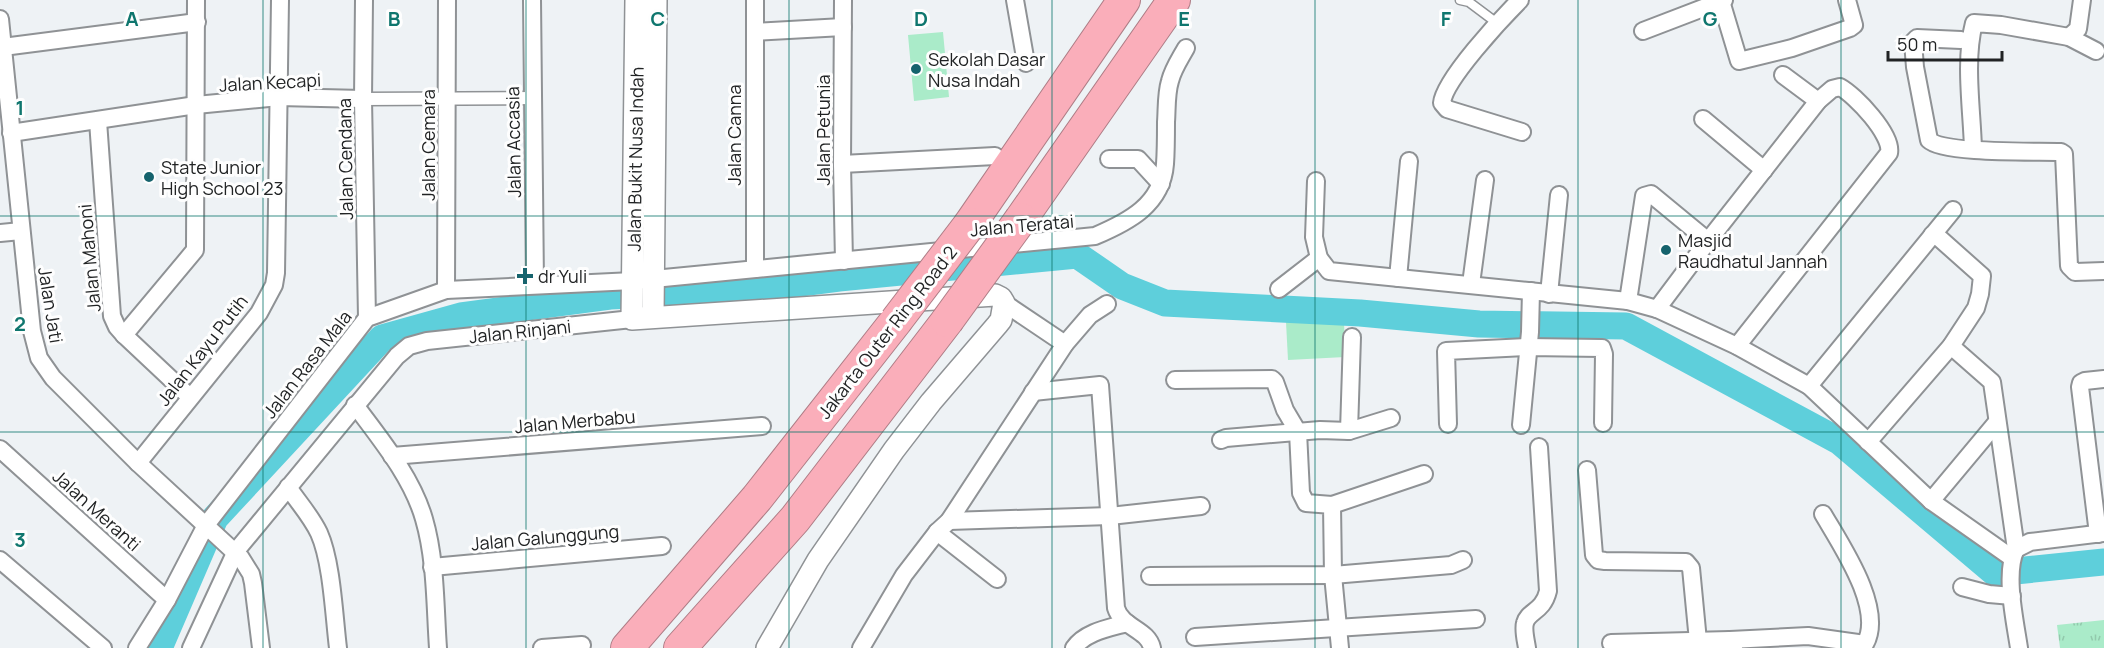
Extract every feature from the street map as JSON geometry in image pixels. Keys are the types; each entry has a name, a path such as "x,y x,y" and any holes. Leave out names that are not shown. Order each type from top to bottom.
{"highway":[{"name":"Jakarta Outer Ring Road 2","path":"627,648 757,498 896,321 970,224 1124,0"},
{"path":"680,648 795,519 947,321 1174,0"}],"street":[{"path":"124,335 195,250 196,0"},
{"name":"Jalan Kayu Putih","path":"138,463 259,313 274,285 280,0"},
{"name":"Jalan Cendana","path":"364,0 363,99 367,318"},
{"name":"Jalan Cemara","path":"446,290 447,0"},
{"name":"Jalan Accasia","path":"532,0 535,284"},
{"name":"Jalan Bukit Nusa Indah","path":"636,0 633,283 642,316"},
{"name":"Jalan Bukit Nusa Indah","path":"642,316 654,281 656,0"},
{"name":"Jalan Canna","path":"755,0 755,269"},
{"name":"Jalan Petunia","path":"843,0 844,261"},
{"path":"1015,0 1026,63"},
{"path":"1520,0 1497,22 1449,83 1442,103 1444,108 1522,132"},
{"path":"1643,32 1723,0 1739,61 1792,48 1851,28 1854,25 1847,0"},
{"path":"2068,36 2078,29 2082,0"},
{"name":"Jalan Jati","path":"0,19 32,331 39,358 53,378 138,463 232,548 251,574 261,648"},
{"path":"3,47 196,22"},
{"path":"1973,149 1970,60 1974,23 2068,36 2096,51"},
{"path":"754,32 843,27"},
{"path":"1961,40 1915,40 1915,67 1929,140 1950,148 2061,152 2064,154 2069,266 2075,272 2104,271"},
{"name":"Jalan Teratai","path":"654,281 1095,236 1125,223 1153,197 1161,184 1165,166 1167,94 1174,69 1186,48"},
{"path":"1783,75 1818,101"},
{"path":"1657,309 1818,101 1836,87 1845,90 1875,119 1888,140 1889,153 1737,346"},
{"name":"Jalan Kecapi","path":"11,133 196,105 279,97 532,98"},
{"path":"1703,119 1764,170"},
{"name":"Jalan Mahoni","path":"99,121 112,316 124,335 190,397"},
{"path":"842,164 995,156"},
{"path":"1109,159 1138,159 1161,184"},
{"path":"1398,278 1409,161"},
{"path":"1471,284 1485,180"},
{"path":"1316,182 1314,237 1319,258 1329,271 1471,284 1531,299 1550,294 1628,301 1657,309 1737,346 1809,386 1931,501 2013,555"},
{"path":"1628,301 1644,196 1652,194 1708,241"},
{"path":"1550,294 1559,195"},
{"path":"1809,386 1953,210"},
{"path":"0,233 21,231"},
{"path":"1868,442 1951,346 1976,308 1982,276 1937,236 1932,236"},
{"path":"1279,289 1319,258"},
{"name":"Jalan Rasa Mala","path":"137,648 167,600 207,526 367,318 446,290 535,284 654,281"},
{"name":"Jalan Rinjani","path":"191,648 232,548 288,487 397,356 410,346 427,341 642,316 995,295 1004,303"},
{"path":"1521,425 1531,299"},
{"path":"767,648 818,560 919,418 1001,320 1004,303 1065,344"},
{"path":"861,648 904,574 943,527 1065,344 1090,315 1107,304"},
{"path":"1349,431 1352,337"},
{"path":"1448,424 1446,351 1529,340 1602,348 1604,354 1603,423"},
{"path":"1951,346 1992,382 2013,555 2012,593 2019,648"},
{"path":"1175,380 1272,379 1290,421 1298,432 1301,493 1306,503 1332,505 1424,474"},
{"path":"2013,555 2030,542 2101,534 2080,387 2085,381 2104,379"},
{"path":"1033,392 1100,385 1116,608 1121,620 1148,638 1152,648"},
{"path":"355,405 392,456 416,498 424,518 432,567 438,648"},
{"path":"1221,440 1298,432 1349,431 1391,418"},
{"path":"1931,501 1997,422"},
{"name":"Jalan Merbabu","path":"392,456 762,426"},
{"path":"1527,648 1525,623 1528,617 1545,602 1548,591 1539,447"},
{"name":"Jalan Meranti","path":"0,449 167,600"},
{"path":"1587,470 1594,555 1598,560 1605,561 1686,561 1691,568 1698,641"},
{"path":"288,487 313,522 322,542 333,601 338,648"},
{"path":"1332,505 1333,575 1340,648"},
{"path":"943,527 1110,516 1201,506"},
{"path":"1611,643 1698,641 1732,644 1808,636 1864,646 1871,634 1870,614 1854,566 1823,514"},
{"path":"943,527 997,579"},
{"name":"Jalan Galunggung","path":"432,567 662,546"},
{"path":"0,560 103,648"},
{"path":"1150,576 1333,575 1451,565 1463,560"},
{"path":"1962,587 1989,594 2012,593"},
{"path":"1195,637 1476,619"},
{"path":"1074,648 1077,643 1089,635 1127,623"},
{"path":"543,648 582,645"}],"lane":[{"path":"1460,0 1469,2 1497,22"}],"green space":[{"path":"943,32 949,97 914,101 908,35"},
{"path":"1344,319 1345,357 1288,360 1286,322"},
{"path":"2104,620 2104,648 2060,648 2057,625"}],"waterway":[{"path":"159,648 215,518 382,338 461,316 610,296 755,289 839,278 1077,255 1122,286 1165,303 1360,313 1479,324 1626,326 1839,441 1995,573 2104,562"}],"place":[{"name":"Sekolah Dasar Nusa Indah","path":"916,69"},
{"name":"State Junior High School 23","path":"149,177"},
{"name":"Masjid Raudhatul Jannah","path":"1666,250"},
{"name":"dr Yuli","path":"525,276"}]}
